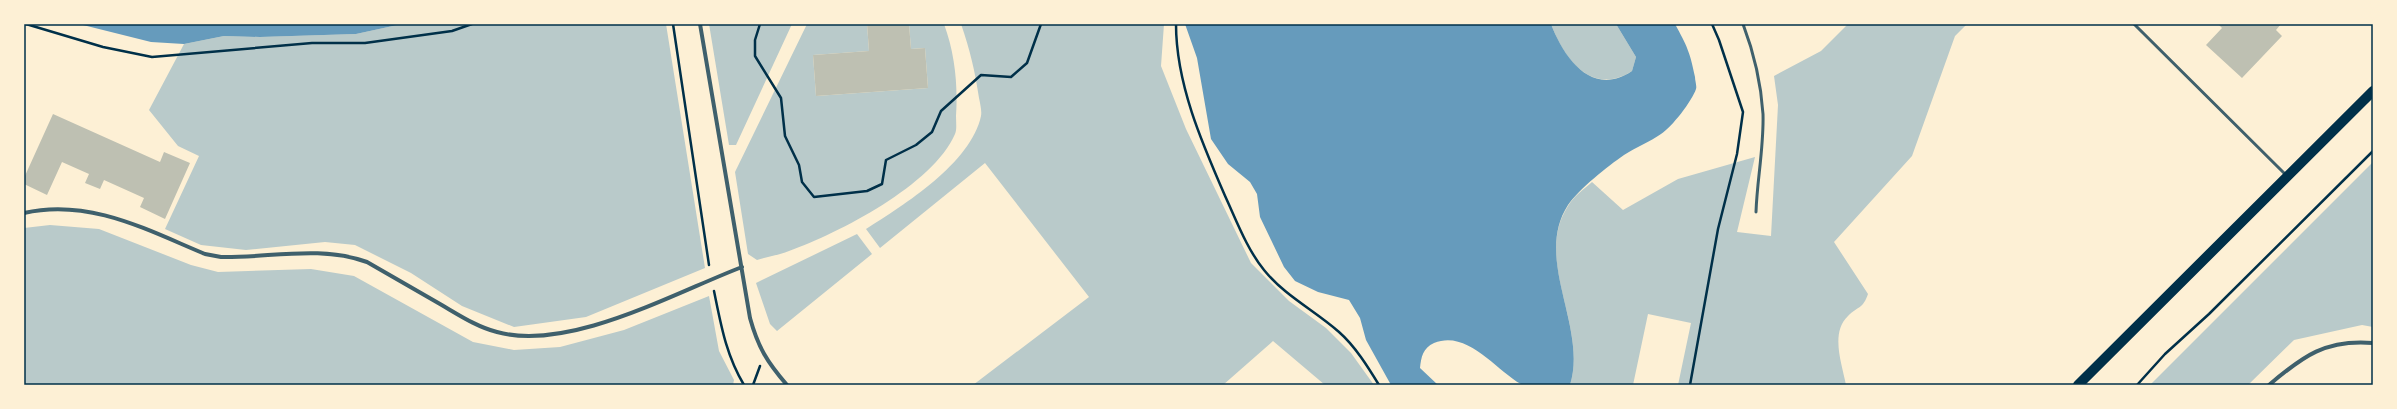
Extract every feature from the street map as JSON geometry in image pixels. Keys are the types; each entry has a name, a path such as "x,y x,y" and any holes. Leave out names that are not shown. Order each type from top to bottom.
{"main road":[{"path":"2078,385 2373,91"}],"street":[{"path":"700,24 750,318 757,342 765,359 787,385"},
{"path":"24,213 59,209 114,217 205,254 221,257 322,252 354,257 367,262 477,325 514,336 530,337 588,327 628,315 742,268"},
{"path":"2269,385 2300,359 2319,349 2336,344 2373,343"}],"lane":[{"path":"1743,24 1752,47 1760,83 1763,114 1756,212"},
{"path":"2134,24 2287,177"}],"path":[{"path":"26,24 103,47 152,57 296,44 366,43 452,31 472,24"},
{"path":"673,24 710,265"},
{"path":"760,24 755,40 755,56 781,98 785,136 799,165 802,182 814,197 867,191 882,184 886,160 916,145 932,132 941,111 981,75 1011,77 1027,63 1041,24"},
{"path":"1176,24 1176,48 1196,125 1242,233 1264,269 1287,294 1340,333 1355,349 1378,385"},
{"path":"1690,385 1718,229 1737,154 1743,112 1719,40 1712,24"},
{"path":"2137,385 2165,354 2209,314 2373,151"},
{"path":"714,291 724,344 732,367 744,385"},
{"path":"753,385 758,369 765,359"}],"shaded area":[{"path":"402,24 666,24 705,268 586,317 514,327 462,306 411,273 355,245 325,242 246,250 201,245 165,229 199,156 178,146 149,110 184,44 224,36 260,37 356,34"},
{"path":"709,24 792,24 736,145 729,145"},
{"path":"807,24 867,24 869,51 813,55 816,96 928,88 925,48 911,49 909,24 944,24 951,47 955,70 957,93 956,132 944,153 927,171 906,189 882,205 858,220 810,243 757,260 748,254 735,172"},
{"path":"961,24 1164,24 1161,66 1186,129 1251,263 1289,301 1326,328 1351,353 1374,385 1325,385 1273,341 1223,385 973,385 1089,297 985,163 880,248 866,229 899,208 934,181 964,150 975,133 981,116 981,109 972,61"},
{"path":"1551,24 1616,24 1636,57 1632,71 1618,78 1604,80 1592,77 1581,70 1572,61 1564,50"},
{"path":"1848,24 1967,24 1955,36 1912,156 1834,242 1868,294 1862,305 1848,316 1840,331 1838,340 1840,358 1846,385 1678,385 1691,323 1648,314 1633,385 1570,385 1574,363 1572,340 1558,271 1556,248 1559,227 1570,203 1592,182 1623,210 1678,179 1755,157 1737,232 1771,236 1778,105 1774,76 1821,51"},
{"path":"2373,162 2373,327 2362,325 2294,340 2248,385 2150,385"},
{"path":"50,225 99,229 191,265 218,272 311,269 354,276 473,342 514,350 560,347 624,330 709,296 719,351 734,380 733,385 24,385 24,228"},
{"path":"857,234 872,254 777,331 770,324 756,283"}],"water":[{"path":"79,24 402,24 356,34 260,37 224,36 184,44 151,42"},
{"path":"1185,24 1551,24 1572,61 1581,70 1592,77 1604,80 1618,78 1632,71 1636,57 1616,24 1675,24 1688,49 1695,77 1696,88 1694,94 1676,120 1665,131 1624,155 1586,185 1568,205 1559,226 1556,248 1558,270 1572,340 1574,363 1570,385 1537,386 1521,384 1469,346 1446,340 1434,343 1427,347 1421,360 1420,368 1438,385 1391,385 1366,340 1360,318 1349,300 1318,292 1295,281 1284,267 1260,217 1257,194 1250,182 1228,164 1211,139 1197,58"}],"building":[{"path":"867,24 909,24 911,49 925,48 928,88 816,96 813,55 869,51"},
{"path":"2218,24 2281,24 2276,30 2282,36 2242,78 2206,45 2222,28"},
{"path":"53,114 160,162 164,152 190,163 165,219 140,207 144,198 104,180 100,189 85,183 89,174 62,162 47,195 24,184 24,178"}]}
